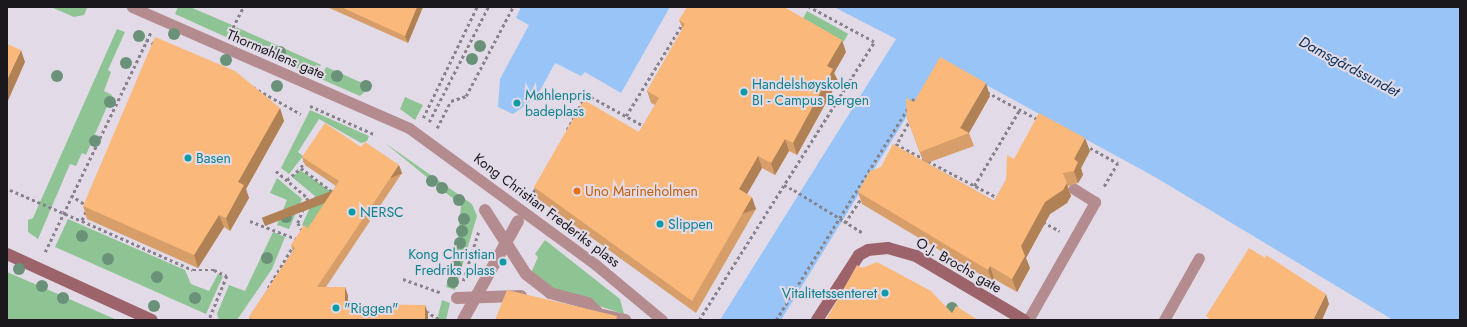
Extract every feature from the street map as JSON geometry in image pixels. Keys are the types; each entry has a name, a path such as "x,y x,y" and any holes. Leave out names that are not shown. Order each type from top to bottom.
{"main road":[{"name":"O.J. Brochs gate","path":"817,320 859,255 868,250 888,248 916,256 1024,320"},
{"path":"7,254 152,320"}],"street":[{"path":"485,210 526,274 550,294 588,303 599,314"},
{"name":"Kong Christian Frederiks plass","path":"463,320 520,216"},
{"path":"457,298 514,294 625,320"}],"lane":[{"name":"Thormøhlens gate","path":"132,7 409,128"},
{"name":"Kong Christian Frederiks plass","path":"409,128 426,139 520,216 627,289 662,320"},
{"path":"1028,320 1095,202 1074,189"},
{"path":"1164,320 1199,258"}],"path":[{"path":"233,26 243,7"},
{"path":"421,122 477,7"},
{"path":"426,139 488,7"},
{"path":"426,139 451,100 466,96 513,7"},
{"path":"699,320 874,42 809,7"},
{"path":"626,116 684,21"},
{"path":"45,252 63,211 150,32 157,36"},
{"path":"146,40 160,46"},
{"path":"248,83 301,114"},
{"path":"985,90 1046,124"},
{"path":"564,136 586,94 646,128"},
{"path":"916,110 924,98"},
{"path":"776,320 912,99 920,104"},
{"path":"310,106 374,134"},
{"path":"968,196 1020,109"},
{"path":"892,150 912,117"},
{"path":"1079,142 1118,163 1095,202"},
{"path":"896,144 1001,199"},
{"path":"286,180 301,168 309,154"},
{"path":"301,168 335,192 331,198"},
{"path":"276,171 308,198 298,223 301,230 309,233"},
{"path":"520,216 538,184"},
{"path":"784,185 844,222 862,196"},
{"path":"10,190 63,211 82,221 193,270 214,270 227,276 208,320"},
{"path":"71,195 89,207 82,221"},
{"path":"402,279 457,298 485,210"},
{"path":"250,221 297,239"},
{"path":"1041,221 1074,238"},
{"path":"265,293 301,230"},
{"path":"422,311 430,312 440,320"}],"green space":[{"path":"51,7 87,8 84,15 74,17"},
{"path":"178,7 190,7 232,25 226,37 175,14"},
{"path":"807,11 848,34 844,42 803,19"},
{"path":"236,27 321,65 316,77 231,39"},
{"path":"117,29 125,32 108,70 111,72 104,91 112,95 86,155 82,153 76,166 70,164 38,239 28,232 28,220 33,218"},
{"path":"326,67 367,85 368,89 360,96 321,79"},
{"path":"405,97 423,105 415,120 400,109"},
{"path":"310,110 369,136 367,141 361,143 319,119 298,152 303,156 289,174 281,168"},
{"path":"385,143 472,204 477,216 455,290 446,287 458,238 461,205"},
{"path":"300,170 332,192 308,229 302,225 315,196 292,177"},
{"path":"277,178 302,199 289,229 277,225 287,200 270,193"},
{"path":"68,219 185,270 191,284 209,291 218,274 223,276 206,314 55,247"},
{"path":"273,232 285,237 272,269 237,320 219,320 217,314 229,285 245,291"},
{"path":"545,240 620,299 624,314 558,293 531,273 538,257 535,254"},
{"path":"7,272 51,291 117,320 7,320"},
{"path":"442,300 450,303 446,320 433,320 438,316"}],"water":[{"path":"521,7 670,7 621,93 585,72 581,76 555,63 536,98 513,114 498,107 500,79 529,25 516,18"},
{"name":"Damsgårdssundet","path":"834,7 1460,7 1460,320 1393,320 1155,177 944,62 915,103 781,320 720,320 896,39"}],"building":[{"path":"341,7 417,7 405,36"},
{"path":"687,7 784,7 842,40 827,66 833,69 793,143 785,139 771,163 758,156 739,189 752,197 692,301 534,187 584,100 639,132 659,98 647,91 685,24 679,20"},
{"name":"Basen","path":"155,37 235,71 280,108 238,182 244,185 226,218 219,215 194,255 83,206"},
{"path":"7,44 21,50 7,80"},
{"path":"940,57 986,83 960,128 969,133 920,152 907,118 906,98 914,102"},
{"path":"1039,113 1085,138 1074,159 1078,162 1074,171 1063,173 1067,183 1063,190 1045,202 1021,246 1025,256 1012,279 990,266 988,270 858,192 870,171 881,167 893,144 994,201 1006,180 1007,155 1014,159"},
{"name":"NERSC","path":"325,123 361,147 365,142 399,165 317,287 345,287 345,304 425,305 425,320 254,320 249,317 295,248 291,245 304,225 308,228 339,181 302,157"},
{"path":"1249,248 1265,258 1266,255 1326,294 1313,320 1208,320 1209,318 1206,316"},
{"name":"Vitalitetssenteret","path":"877,262 931,291 952,313 956,306 978,320 826,320 857,265 862,268"},
{"path":"507,290 617,316 616,320 495,320"}],"place":[{"name":"Handelshøyskolen BI - Campus Bergen","path":"744,92"},
{"name":"Møhlenpris badeplass","path":"517,103"},
{"name":"Basen","path":"188,158"},
{"name":"Uno Marineholmen","path":"577,191"},
{"name":"NERSC","path":"352,212"},
{"name":"Slippen","path":"660,224"},
{"name":"Kong Christian Fredriks plass","path":"503,262"},
{"name":"Vitalitetssenteret","path":"885,293"},
{"name":"\"Riggen\"","path":"336,308"}]}
